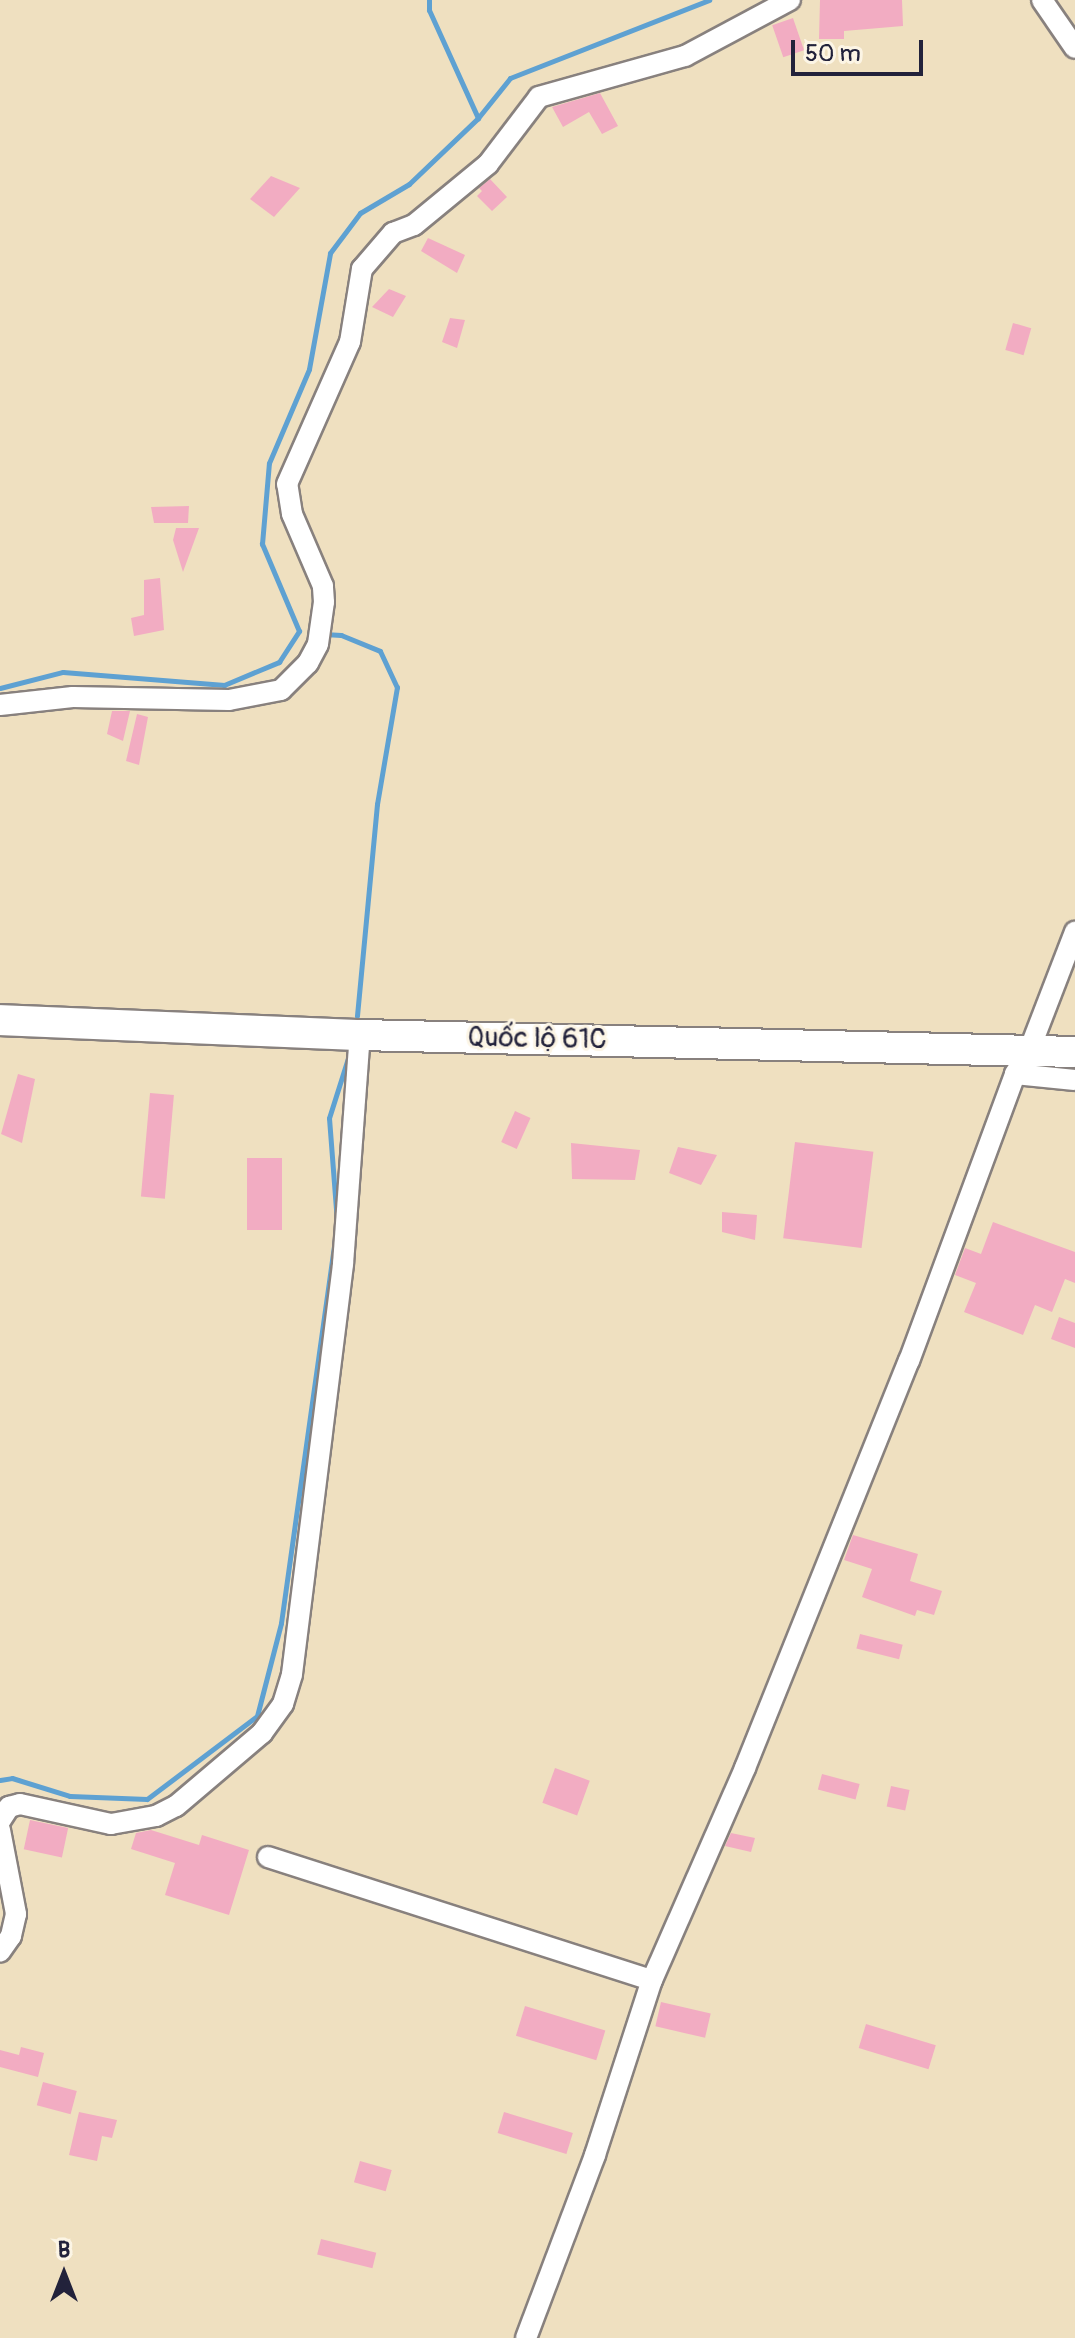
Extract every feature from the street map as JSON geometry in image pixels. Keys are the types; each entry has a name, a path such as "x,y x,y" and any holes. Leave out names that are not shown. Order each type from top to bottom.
{"highway":[{"name":"Quốc lộ 61C","path":"0,1020 1022,1063 1075,1052"}],"street":[{"path":"0,705 73,697 229,700 281,690 308,663 318,644 324,602 323,586 292,514 287,484 350,342 362,269 393,233 414,225 488,164 539,97 685,56 790,0"},
{"path":"1042,0 1075,48"},
{"path":"526,2338 595,2155 652,1980 751,1754 1075,932"},
{"path":"0,1821 9,1807 20,1804 111,1824 156,1816 176,1806 262,1733 283,1704 292,1674 343,1264 360,1035"},
{"path":"1022,1063 1075,1080"},
{"path":"0,1830 16,1914 11,1936 0,1952"},
{"path":"268,1857 652,1980"}],"building":[{"path":"820,0 902,0 903,26 844,31 844,39 819,39"},
{"path":"793,18 804,50 783,57 772,25"},
{"path":"600,93 618,126 602,134 589,112 563,127 552,107"},
{"path":"271,176 300,188 274,217 250,199"},
{"path":"490,179 507,197 492,211 477,196 482,191 479,188"},
{"path":"428,238 465,255 457,273 421,251"},
{"path":"389,289 406,296 393,317 372,307"},
{"path":"450,318 465,320 457,348 442,342"},
{"path":"1013,323 1031,328 1024,355 1005,350"},
{"path":"189,506 188,523 154,523 151,507"},
{"path":"176,528 199,528 183,572 173,540"},
{"path":"160,578 164,630 134,636 131,618 144,615 144,580"},
{"path":"112,711 130,711 123,741 107,734"},
{"path":"137,714 148,717 139,765 126,761"},
{"path":"18,1074 35,1079 22,1143 1,1134"},
{"path":"150,1093 174,1095 165,1199 141,1197"},
{"path":"515,1111 531,1118 517,1149 501,1142"},
{"path":"795,1142 873,1152 862,1248 783,1238"},
{"path":"571,1143 640,1150 635,1180 572,1179"},
{"path":"678,1147 717,1155 701,1185 669,1173"},
{"path":"247,1158 282,1158 282,1230 247,1230"},
{"path":"722,1212 757,1215 755,1240 722,1232"},
{"path":"993,1222 1075,1252 1075,1283 1065,1279 1052,1312 1035,1305 1023,1335 964,1312 976,1283 955,1275 965,1248 981,1254"},
{"path":"1059,1317 1075,1323 1075,1348 1051,1339"},
{"path":"853,1535 918,1554 910,1581 942,1591 934,1615 917,1610 915,1616 862,1597 872,1569 844,1560"},
{"path":"860,1634 903,1645 899,1659 856,1649"},
{"path":"555,1768 590,1781 577,1815 542,1803"},
{"path":"822,1774 860,1784 856,1800 818,1789"},
{"path":"891,1786 910,1790 905,1810 887,1807"},
{"path":"30,1820 68,1828 62,1857 24,1849"},
{"path":"151,1830 199,1845 202,1835 249,1850 229,1915 165,1895 175,1863 131,1849 136,1833"},
{"path":"731,1833 755,1838 751,1852 725,1846"},
{"path":"661,2002 711,2013 705,2038 655,2026"},
{"path":"525,2006 605,2031 596,2060 516,2036"},
{"path":"866,2024 936,2045 929,2069 859,2048"},
{"path":"21,2047 44,2053 38,2077 0,2067 0,2050 19,2055"},
{"path":"43,2082 77,2091 71,2114 37,2105"},
{"path":"79,2112 117,2120 112,2138 102,2136 97,2161 69,2155"},
{"path":"504,2112 573,2133 566,2154 498,2133"},
{"path":"360,2161 392,2170 386,2191 354,2182"},
{"path":"321,2239 376,2253 372,2268 317,2255"}],"waterway":[{"path":"429,0 429,10 478,118"},
{"path":"0,688 63,672 224,685 279,662 299,631 262,544 269,463 309,369 330,253 360,213 409,184 478,118 510,78 709,0"},
{"path":"324,634 341,635 380,651 397,687 377,804 357,1016"},
{"path":"337,1222 329,1118 349,1055"},
{"path":"0,1780 12,1778 70,1796 147,1799 257,1716 281,1623 335,1240"}]}
